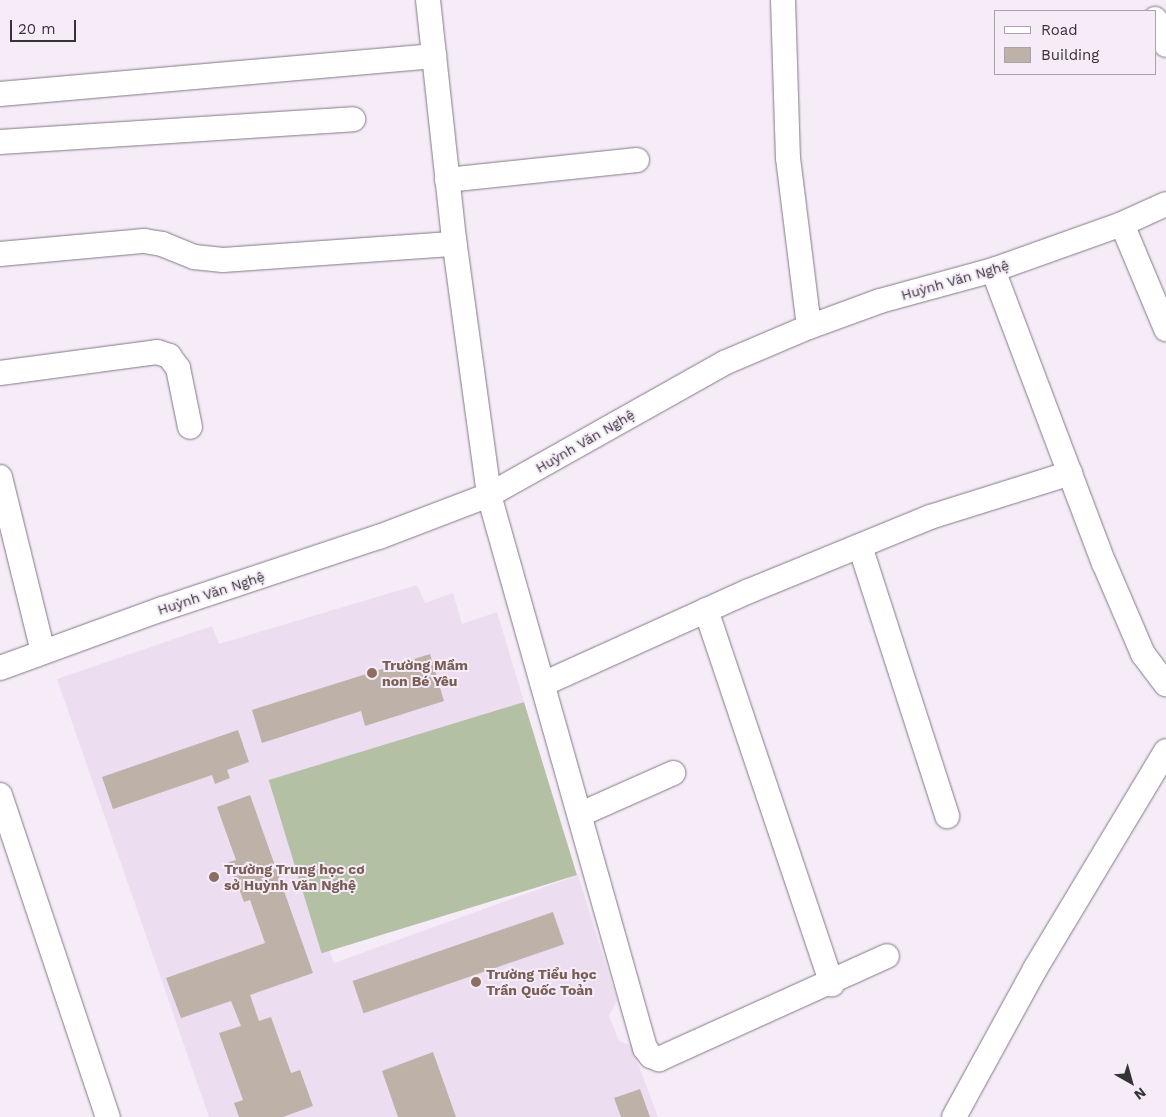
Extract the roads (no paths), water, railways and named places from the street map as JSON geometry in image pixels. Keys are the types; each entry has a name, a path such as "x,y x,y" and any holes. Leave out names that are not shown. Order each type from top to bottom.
{"street":[{"path":"428,0 454,244 489,495 581,814 645,1048 651,1056 659,1059 832,984 887,956"},
{"path":"783,0 788,158 809,327"},
{"path":"1156,21 1166,45"},
{"path":"0,94 434,56"},
{"path":"0,142 353,119"},
{"path":"447,180 637,160"},
{"name":"Huỳnh Văn Nghệ","path":"0,668 162,608 379,537 489,495 717,368 809,327 880,301 993,270 1122,224 1166,204"},
{"path":"1122,224 1166,329"},
{"path":"0,254 144,241 162,244 194,257 223,260 454,244"},
{"path":"993,270 1070,473 1143,654 1166,684"},
{"path":"0,374 157,352 169,356 178,368 190,427"},
{"path":"543,684 706,610 930,517 1070,473"},
{"path":"0,477 43,652"},
{"path":"860,546 947,816"},
{"path":"706,610 832,984"},
{"path":"954,1117 1036,969 1166,751"},
{"path":"581,814 673,773"},
{"path":"0,795 108,1117"}],"place":[{"name":"Trường Mầm non Bé Yêu","path":"372,673"},
{"name":"Trường Trung học cơ sở Huỳnh Văn Nghệ","path":"214,877"},
{"name":"Trường Tiểu học Trần Quốc Toản","path":"476,982"}]}
